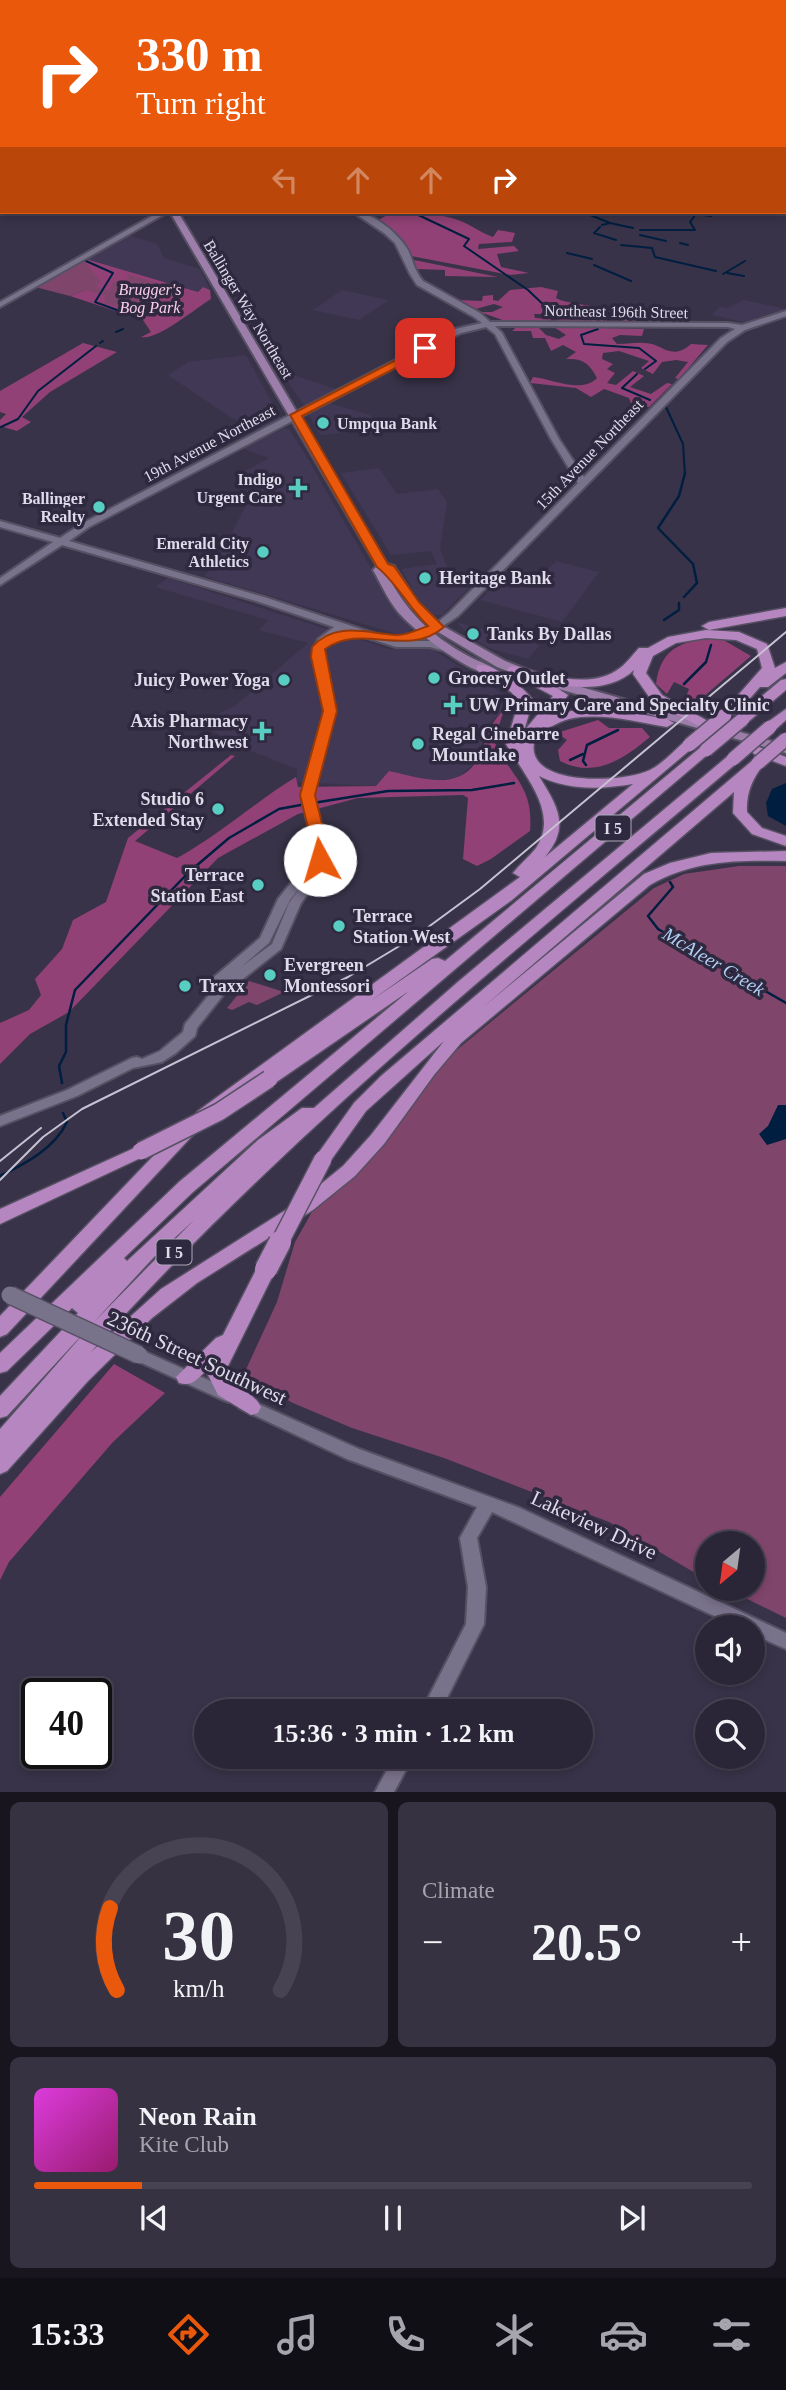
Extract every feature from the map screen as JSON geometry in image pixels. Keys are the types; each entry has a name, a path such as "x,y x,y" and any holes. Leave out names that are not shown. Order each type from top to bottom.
{"highway":[{"path":"514,670 566,681 598,681 622,673 646,649 675,633 786,612"},
{"path":"708,727 662,705 645,688 641,678 642,665 654,649 677,638 708,633 733,635 760,646 769,656 769,669 733,715"},
{"path":"0,1329 211,1108 506,897 689,745 733,715 786,666"},
{"path":"425,954 515,880 542,851 553,830 551,808 513,744 526,700 516,689 483,668"},
{"path":"540,683 561,695 529,732 527,746 533,761 548,774 591,786 636,780 673,759"},
{"name":"I 5","path":"0,1365 170,1202 706,750 733,715 786,683"},
{"name":"I 5","path":"0,1443 74,1357 202,1222 361,1075 786,713"},
{"path":"527,746 533,733 544,724 572,714 605,714 667,723"},
{"path":"251,1407 225,1389 217,1376 219,1360 323,1159 360,1107 387,1080 759,757 786,739"},
{"path":"759,757 785,757"},
{"path":"759,757 739,795 740,813 758,831 786,841"},
{"path":"523,962 650,877 676,865 714,856 786,856"},
{"path":"0,1465 126,1330 155,1305 212,1264 299,1211 349,1172 387,1127 431,1063 455,1039 650,877"},
{"path":"0,1217 202,1121 269,1079 520,905"},
{"path":"0,1410 157,1243 271,1139 361,1075"},
{"path":"0,1393 83,1306 170,1202"},
{"path":"186,1377 231,1335"}],"main road":[{"name":"Ballinger Way Northeast","path":"175,214 383,567"},
{"name":"Ballinger Way Northeast","path":"383,567 379,570 407,617 431,630"},
{"name":"Ballinger Way Northeast","path":"383,567 390,568 431,630"},
{"path":"431,630 514,670 708,727 785,757"},
{"path":"431,630 448,649 483,668 561,695 667,723 759,757"},
{"path":"431,630 488,664 540,683 607,699"}],"street":[{"path":"0,305 160,214"},
{"path":"359,214 397,239 407,256 413,276 420,283 490,324 498,332 583,483"},
{"name":"15th Avenue Northeast","path":"431,630 454,614 716,348 742,328 786,313"},
{"path":"723,325 755,323"},
{"name":"19th Avenue Northeast","path":"0,582 59,541 295,415 447,336 490,324"},
{"name":"Northeast 196th Street","path":"490,324 723,325 742,328"},
{"path":"569,462 584,468 599,466"},
{"path":"0,524 403,645 427,643 448,649"},
{"path":"422,614 439,617 454,614 453,629 467,647"},
{"path":"0,1121 72,1093 133,1064 144,1064 174,1050 190,1033 190,1027 219,991 241,970 277,946 295,903 323,864 320,860 313,810 307,795 310,776 329,719 328,696 317,654 320,645 341,626"},
{"path":"380,638 400,640 431,630"},
{"path":"320,645 337,636 362,633"},
{"path":"0,1129 64,1101 72,1093"},
{"name":"236th Street Southwest","path":"5,1292 377,1463"},
{"name":"Lakeview Drive","path":"377,1463 488,1503 786,1641"},
{"path":"437,1699 475,1624 477,1587 468,1538 488,1503"},
{"path":"384,1791 397,1769"}],"shaded area":[{"path":"128,235 157,244 164,258 200,269 210,290 203,287 199,293 85,259"},
{"path":"342,290 389,300 359,320 313,310"},
{"path":"744,300 786,309 743,322 711,315 720,307 727,308"},
{"path":"246,355 281,419 260,430 230,417 168,375 188,362"},
{"path":"281,371 339,390 305,407"},
{"path":"329,403 370,415 376,429 320,435 309,415"},
{"path":"285,428 289,429 305,454 395,610 412,628 408,633 397,634 204,576 219,558 260,478 245,471 269,458 241,448"},
{"path":"379,468 397,494 438,489 447,502 440,549 449,571 478,579 442,615 432,615 424,609 401,569 437,564 431,551 391,555 341,473"},
{"path":"556,561 599,572 562,622 480,600 512,567 542,575"},
{"path":"168,578 389,649 429,647 514,701 490,723 475,763 457,778 376,786 297,782 297,769 243,748 200,724 237,704 308,643 259,630 268,620 155,587"},
{"path":"456,622 540,645 528,659 489,648 472,638"}],"green space":[{"path":"387,215 440,215 493,237 498,230 515,233 512,242 479,244 478,249 514,246 519,251 497,254 501,267 529,273 510,275 411,256 406,245 377,221"},
{"name":"Brugger's Bog Park","path":"85,259 205,295 151,319 98,302 84,290 70,296 35,287"},
{"path":"89,260 198,292 203,287 210,290 211,299 157,334 141,337 151,332 143,320 70,296 84,290 106,295 104,303 153,315 174,308 176,301 148,301 127,291 127,284 153,287 168,296 181,291 127,274 129,279 113,282 109,291 95,286 101,282 85,262"},
{"path":"414,260 498,277 445,276 445,270 417,269"},
{"path":"541,287 558,291 556,298 561,300 630,312 624,315 627,319 665,323 558,323 557,314 534,314 535,318 551,319 548,323 508,322 480,312 492,312 503,307 494,304 472,310 459,300 482,301 483,296 493,295 493,300 498,301 510,290"},
{"path":"519,325 538,327 546,335 559,339 566,335 554,327 644,329 642,336 620,335 612,338 617,344 651,344 672,352 691,344 708,345 679,379 675,378 688,362 662,362 653,374 641,368 649,361 619,351 603,353 602,359 613,364 607,369 615,373 607,383 616,385 633,371 644,376 630,387 651,394 667,383 672,384 649,407 632,406 629,398 604,389 591,397 576,388 530,383 533,377 583,385 597,378 585,362 566,359 576,352 563,345 551,351 545,338 533,338 531,331 512,331"},
{"path":"83,343 117,352 50,392 22,417 31,422 17,431 0,426 0,420 6,414 0,412 0,391"},
{"path":"720,638 751,656 688,710 682,707 689,689 674,682 667,694 656,684 663,661 677,647"},
{"path":"504,710 494,741 525,792 530,831 491,859 477,866 463,859 468,798 463,795 358,798 298,814 218,858 69,1012 30,1034 0,1064 0,1023 29,1010 41,995 35,979 62,949 73,920 106,902 128,838 231,755 235,756 135,841 177,858 296,777 298,787 376,786 389,771 435,780 458,777 476,762 490,729"},
{"path":"598,720 609,728 642,728 650,737 630,753 597,767 585,768 560,761 558,750 567,740 557,733"},
{"path":"739,866 786,866 786,1618 751,1601 765,1601 765,1531 695,1531 695,1573 609,1522 444,1458 352,1428 293,1403 243,1376 277,1302 295,1242 312,1212 359,1171 431,1076 453,1053 654,888 684,874"},
{"path":"249,981 284,992 257,1005 249,1002 232,1010 227,1008"},
{"path":"114,1364 165,1393 113,1442 9,1562 0,1580 0,1497"}],"water":[{"path":"786,783 786,826 768,816 766,803 772,789"},
{"path":"778,1105 786,1105 786,1139 767,1145 759,1134 768,1126"}],"waterway":[{"path":"147,218 150,214"},
{"name":"McAleer Creek","path":"416,214 469,239 464,246 528,290 548,309 567,312 593,309 612,314 608,321"},
{"path":"588,214 610,223"},
{"path":"640,230 695,230 690,222 696,214 711,216"},
{"path":"602,225 610,223"},
{"path":"610,223 633,228"},
{"path":"600,227 594,233 616,240"},
{"path":"640,235 666,241"},
{"path":"680,243 688,245"},
{"path":"621,245 652,248 655,257 716,271"},
{"path":"567,253 592,259"},
{"path":"86,261 113,273 95,302 136,317"},
{"path":"723,274 745,261"},
{"path":"594,265 631,281"},
{"path":"727,273 744,276"},
{"path":"116,332 123,329"},
{"name":"McAleer Creek","path":"598,329 581,335 584,344 639,348 656,361 645,369"},
{"path":"1,427 18,419 38,391 96,346"},
{"name":"McAleer Creek","path":"637,374 622,388 650,400"},
{"name":"McAleer Creek","path":"666,407 683,444 685,473"},
{"name":"McAleer Creek","path":"684,597 697,583 693,564 658,528 679,496 685,473"},
{"name":"McAleer Creek","path":"664,620 679,610 679,603"},
{"name":"McAleer Creek","path":"684,684 706,662 711,645"},
{"name":"McAleer Creek","path":"586,765 583,761 587,745 618,730"},
{"path":"570,760 583,754"},
{"path":"313,803 388,791 472,790 514,783"},
{"path":"62,1083 59,1066 66,1052 66,1025 75,990 189,872 229,838 279,809 306,804"},
{"name":"McAleer Creek","path":"670,882 673,887 648,916 658,929 786,1003"},
{"path":"281,923 292,897"},
{"path":"251,958 262,949"},
{"path":"142,1059 167,1046"},
{"path":"0,1176 29,1160 55,1140 67,1122 63,1113"}],"tram line":[{"path":"0,1180 43,1137 82,1109 348,977 416,936 480,889 786,632"},
{"path":"0,1161 41,1128"}],"place":[{"name":"Umpqua Bank","path":"323,423"},
{"name":"Indigo Urgent Care","path":"298,488"},
{"name":"Ballinger Realty","path":"99,507"},
{"name":"Emerald City Athletics","path":"263,552"},
{"name":"Heritage Bank","path":"425,578"},
{"name":"Tanks By Dallas","path":"473,634"},
{"name":"Grocery Outlet","path":"434,678"},
{"name":"Juicy Power Yoga","path":"284,680"},
{"name":"UW Primary Care and Specialty Clinic","path":"453,705"},
{"name":"Axis Pharmacy Northwest","path":"262,731"},
{"name":"Regal Cinebarre Mountlake","path":"418,744"},
{"name":"Studio 6 Extended Stay","path":"218,809"},
{"name":"Terrace Station East","path":"258,885"},
{"name":"Terrace Station West","path":"339,926"},
{"name":"Evergreen Montessori","path":"270,975"},
{"name":"Traxx","path":"185,986"}],"route":[{"path":"320,860 320,844 307,795 310,776 330,711 325,678 318,657 320,645 337,636 362,633 400,640 437,627 414,605 390,568 383,567 295,415 425,348"}]}
